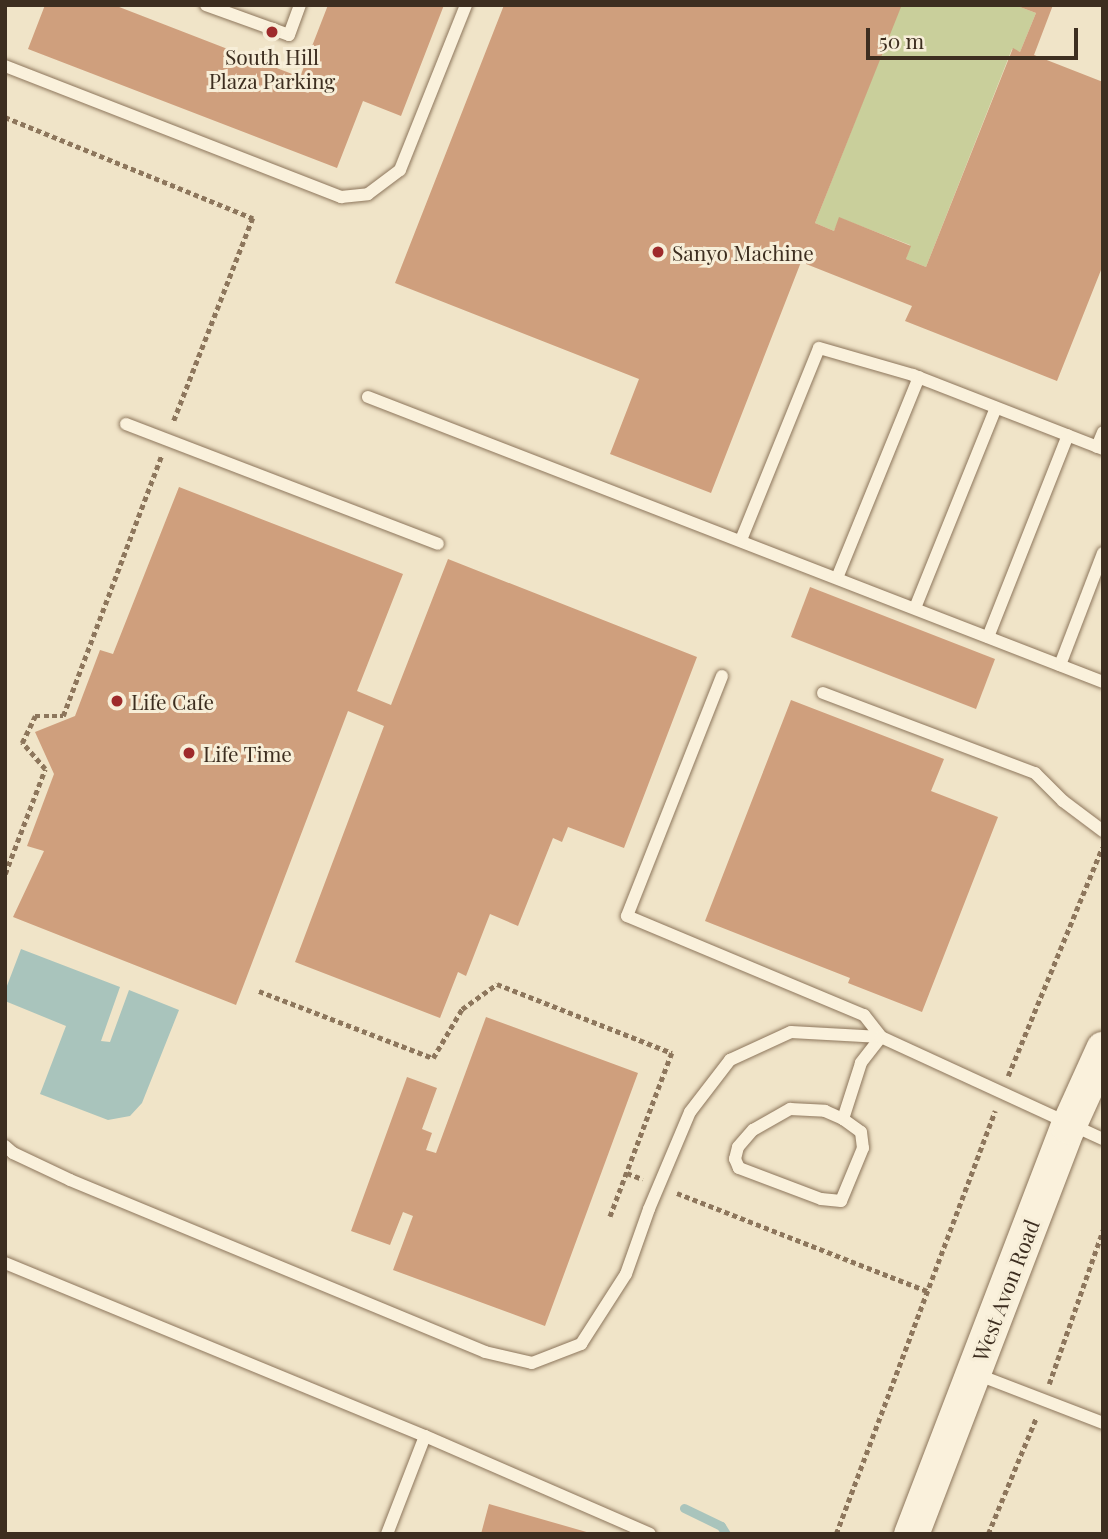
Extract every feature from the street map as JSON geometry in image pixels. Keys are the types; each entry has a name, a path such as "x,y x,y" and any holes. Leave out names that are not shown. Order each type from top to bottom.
{"main road":[{"name":"West Avon Road","path":"911,1534 1069,1126 1103,1049"}],"lane":[{"path":"206,5 289,34 300,5"},
{"path":"5,66 341,197 368,194 400,170 466,5"},
{"path":"741,540 819,348 919,377 1100,448 1103,432"},
{"path":"837,578 919,377"},
{"path":"368,397 1103,682"},
{"path":"915,608 996,408"},
{"path":"125,424 438,544"},
{"path":"988,637 1068,435"},
{"path":"1060,665 1103,553"},
{"path":"722,676 627,916 864,1015 881,1037"},
{"path":"823,693 1035,773 1063,801 1103,831"},
{"path":"5,1146 13,1153 70,1181 460,1342 485,1352 532,1363 581,1344 626,1274 690,1112 730,1060 791,1032 881,1037 1069,1126 1103,1139"},
{"path":"843,1119 861,1063 881,1037"},
{"path":"790,1109 825,1111 843,1119 861,1132 863,1148 841,1201 821,1199 745,1172 735,1159 738,1147 753,1130 790,1109"},
{"path":"5,1263 425,1436 650,1534"},
{"path":"973,1373 1103,1423"},
{"path":"387,1534 425,1436"}],"path":[{"path":"5,117 253,218 63,716 35,716 22,743 46,769 5,874"},
{"path":"836,1534 1002,1094 1103,848"},
{"path":"260,990 433,1058 462,1009 497,984 672,1052 610,1217"},
{"path":"627,1173 929,1292"}],"green space":[{"path":"897,5 1015,5 1036,13 1020,52 1012,49 926,267 906,259 910,245 840,218 834,231 815,223 900,7"}],"water":[{"path":"21,949 120,987 101,1041 110,1042 129,990 179,1010 142,1103 130,1116 108,1120 40,1094 66,1026 5,1001 5,991"}],"building":[{"path":"45,5 114,5 300,77 328,5 444,5 401,116 363,101 337,168 28,49"},
{"name":"Sanyo Machine","path":"504,5 901,7 815,223 834,231 839,217 911,246 906,259 926,267 1013,48 1020,52 1036,13 1015,5 1053,5 1034,55 1103,82 1103,265 1057,381 905,321 912,306 801,262 711,493 610,454 639,379 395,283"},
{"name":"Life Time","path":"179,487 403,574 357,691 391,705 448,559 697,657 624,848 568,827 562,842 553,838 518,926 490,914 466,976 458,972 440,1018 295,962 384,726 348,711 236,1005 13,917 44,851 27,846 54,774 35,732 75,716 100,650 113,654"},
{"path":"810,587 995,659 976,709 791,637"},
{"path":"791,700 944,759 931,791 998,817 922,1012 848,983 850,978 705,921"},
{"path":"486,1017 638,1073 545,1326 393,1270 413,1216 403,1212 390,1245 351,1231 407,1077 437,1088 422,1129 432,1133 426,1150 436,1153"},
{"path":"489,1504 590,1533 590,1534 481,1534"}],"waterway":[{"path":"684,1508 721,1526 726,1534"}],"place":[{"name":"South Hill Plaza Parking","path":"272,32"},
{"name":"Sanyo Machine","path":"658,252"},
{"name":"Life Cafe","path":"117,701"},
{"name":"Life Time","path":"189,753"}]}
